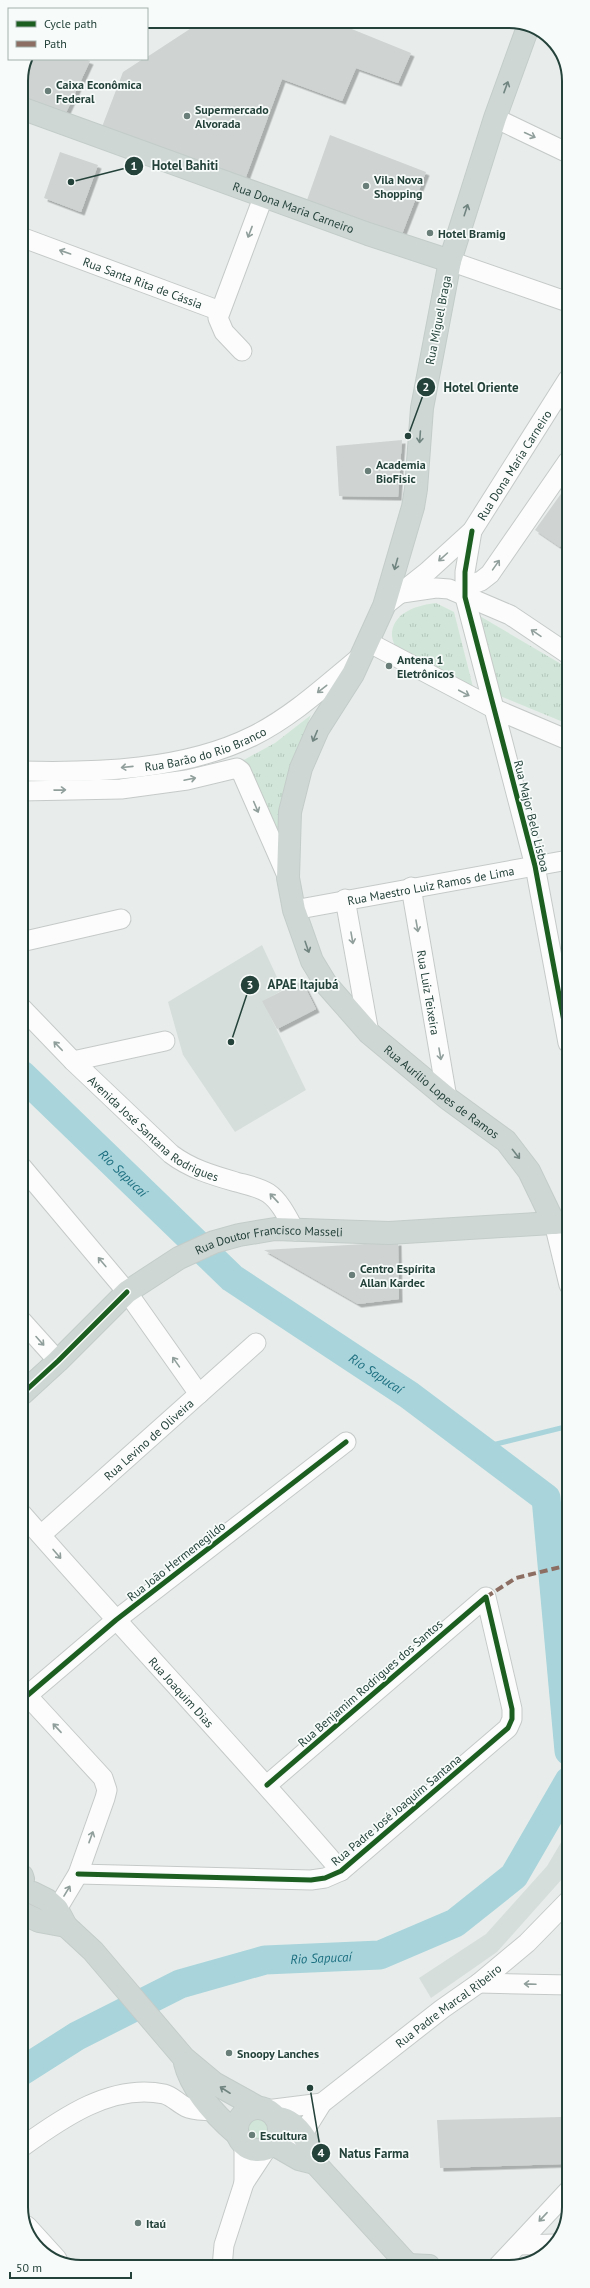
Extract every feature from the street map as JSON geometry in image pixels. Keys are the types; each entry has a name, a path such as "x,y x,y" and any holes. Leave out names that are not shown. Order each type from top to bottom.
{"main road":[{"name":"Rua Miguel Braga","path":"288,878 290,812 301,768 318,729 392,600 413,507 416,489 422,408 450,261 495,118 526,31"},
{"name":"Rua Dona Maria Carneiro","path":"28,111 368,234 450,261"},
{"name":"Rua Aurílio Lopes de Ramos","path":"288,878 294,910 312,961 326,984 369,1033 447,1098 506,1141 529,1171 561,1223"},
{"name":"Rua Doutor Francisco Masseli","path":"28,1388 58,1361 127,1292 146,1278 179,1258 214,1242 239,1235 285,1230 389,1233 561,1223"},
{"path":"28,1884 47,1900 93,1951 183,2057 214,2083 267,2112 288,2120 302,2135 312,2150 315,2163"},
{"path":"28,1890 32,1901 28,1908"},
{"path":"28,1915 39,1921 61,1917"},
{"path":"183,2057 192,2081 213,2111 241,2140 254,2150 275,2147 300,2159 315,2163 409,2260"},
{"path":"241,2140 239,2119 244,2113 251,2109 267,2112 279,2132 275,2147"}],"street":[{"path":"495,118 562,149"},
{"path":"242,351 224,332 220,324 220,311 264,195"},
{"name":"Rua Santa Rita de Cássia","path":"28,240 220,311"},
{"name":"Rua Dona Maria Carneiro","path":"450,261 562,300"},
{"name":"Rua Dona Maria Carneiro","path":"392,600 427,572 472,531 562,388"},
{"path":"465,592 490,574 562,470"},
{"name":"Rua Dona Maria Carneiro","path":"465,592 465,572 472,531"},
{"path":"392,600 436,588 465,592 510,615 562,650"},
{"name":"Rua Major Belo Lisboa","path":"465,592 535,866 562,1011"},
{"path":"365,648 495,709 562,737"},
{"name":"Rua Barão do Rio Branco","path":"28,771 83,772 146,766 208,754 253,736 296,709 365,648"},
{"name":"Rua Barão do Rio Branco","path":"28,791 120,789 188,780 233,768 241,771 288,878"},
{"name":"Rua Maestro Luiz Ramos de Lima","path":"294,910 345,899 562,861"},
{"name":"Rua Luiz Teixeira","path":"411,887 447,1098"},
{"path":"345,899 369,1033"},
{"path":"28,941 122,919"},
{"name":"Avenida José Santana Rodrigues","path":"28,1013 73,1061 171,1154 202,1172 259,1188 269,1194 278,1203 285,1230"},
{"path":"73,1061 165,1041"},
{"path":"28,1174 127,1292 199,1394"},
{"path":"28,1328 58,1361"},
{"name":"Rua Levino de Oliveira","path":"41,1536 256,1343"},
{"name":"Rua João Hermenegildo","path":"28,1691 116,1620 346,1442"},
{"name":"Rua Joaquim Dias","path":"28,1521 116,1620 267,1785 341,1872"},
{"name":"Rua Benjamim Rodrigues dos Santos","path":"267,1785 486,1597"},
{"name":"Rua Padre José Joaquim Santana","path":"78,1874 311,1880 325,1878 341,1872 508,1728 512,1719 512,1709 486,1597"},
{"path":"28,1700 103,1778 106,1784 105,1798 61,1917"},
{"name":"Rua Padre Marcal Ribeiro","path":"244,2183 275,2147 302,2135 322,2103 442,2009 479,1983 527,1943 562,1907"},
{"path":"479,1983 562,1985"},
{"path":"28,2143 50,2128 96,2102 121,2094 166,2094 192,2081"},
{"path":"166,2094 186,2107 213,2111"},
{"path":"267,2112 322,2103"},
{"path":"223,2260 224,2244 244,2183 241,2140"},
{"path":"502,2260 518,2245 562,2198"},
{"path":"38,2238 48,2248"},
{"path":"518,2245 547,2244"}],"shaded area":[{"path":"262,945 283,990 263,1001 306,1090 235,1132 183,1055 168,1002"},
{"path":"562,1841 562,1879 497,1952 431,1998 419,1978 486,1934 547,1866"}],"green space":[{"path":"436,603 454,612 474,691 396,651 392,632 398,619 409,610 422,605"},
{"path":"478,615 562,664 562,722 500,696"},
{"path":"311,715 286,779 280,843 242,761 275,743"},
{"path":"259,2118 264,2119 270,2125 270,2135 264,2141 259,2142 254,2141 248,2135 247,2130 248,2125 254,2119"}],"building":[{"name":"Supermercado Alvorada","path":"191,28 349,28 411,53 398,83 356,68 342,101 282,79 243,185 100,132 123,72 141,60 148,60 148,56"},
{"name":"Caixa Econômica Federal","path":"33,60 90,61 64,117 28,104 29,71"},
{"name":"Vila Nova Shopping","path":"330,135 426,172 402,234 307,200"},
{"path":"60,152 98,165 81,212 44,198"},
{"name":"Academia BioFisic","path":"402,440 398,497 339,496 336,446"},
{"path":"562,492 562,544 560,547 535,530"},
{"path":"302,981 316,1009 277,1029 262,1001"},
{"name":"Centro Espírita Allan Kardec","path":"398,1242 399,1299 358,1304 264,1250"},
{"path":"561,2117 562,2164 440,2168 437,2120"}],"waterway":[{"name":"Rio Sapucaí","path":"28,1081 232,1278 409,1395 546,1498 562,1674"},
{"path":"480,1448 562,1428"},
{"name":"Rio Sapucaí","path":"28,2067 77,2036 180,1984 265,1960 380,1955 455,1923 514,1876 562,1793"}],"marked path":[{"path":"486,1597 516,1578 562,1567"}],"cycle path":[{"path":"472,531 465,572 465,597 535,866 562,1011"},
{"path":"28,1388 58,1361 127,1292"},
{"path":"28,1695 116,1620 346,1442"},
{"path":"78,1874 311,1880 325,1878 341,1871 508,1728 512,1719 512,1709 486,1597 267,1785"}],"place":[{"name":"Caixa Econômica Federal","path":"48,91"},
{"name":"Supermercado Alvorada","path":"187,116"},
{"name":"Hotel Bahiti","path":"71,182"},
{"name":"Vila Nova Shopping","path":"366,186"},
{"name":"Hotel Bramig","path":"430,233"},
{"name":"Hotel Oriente","path":"408,436"},
{"name":"Academia BioFisic","path":"368,471"},
{"name":"Antena 1 Eletrônicos","path":"389,666"},
{"name":"APAE Itajubá","path":"231,1042"},
{"name":"Centro Espírita Allan Kardec","path":"352,1275"},
{"name":"Snoopy Lanches","path":"229,2053"},
{"name":"Natus Farma","path":"310,2088"},
{"name":"Escultura","path":"252,2135"},
{"name":"Itaú","path":"138,2223"}]}
